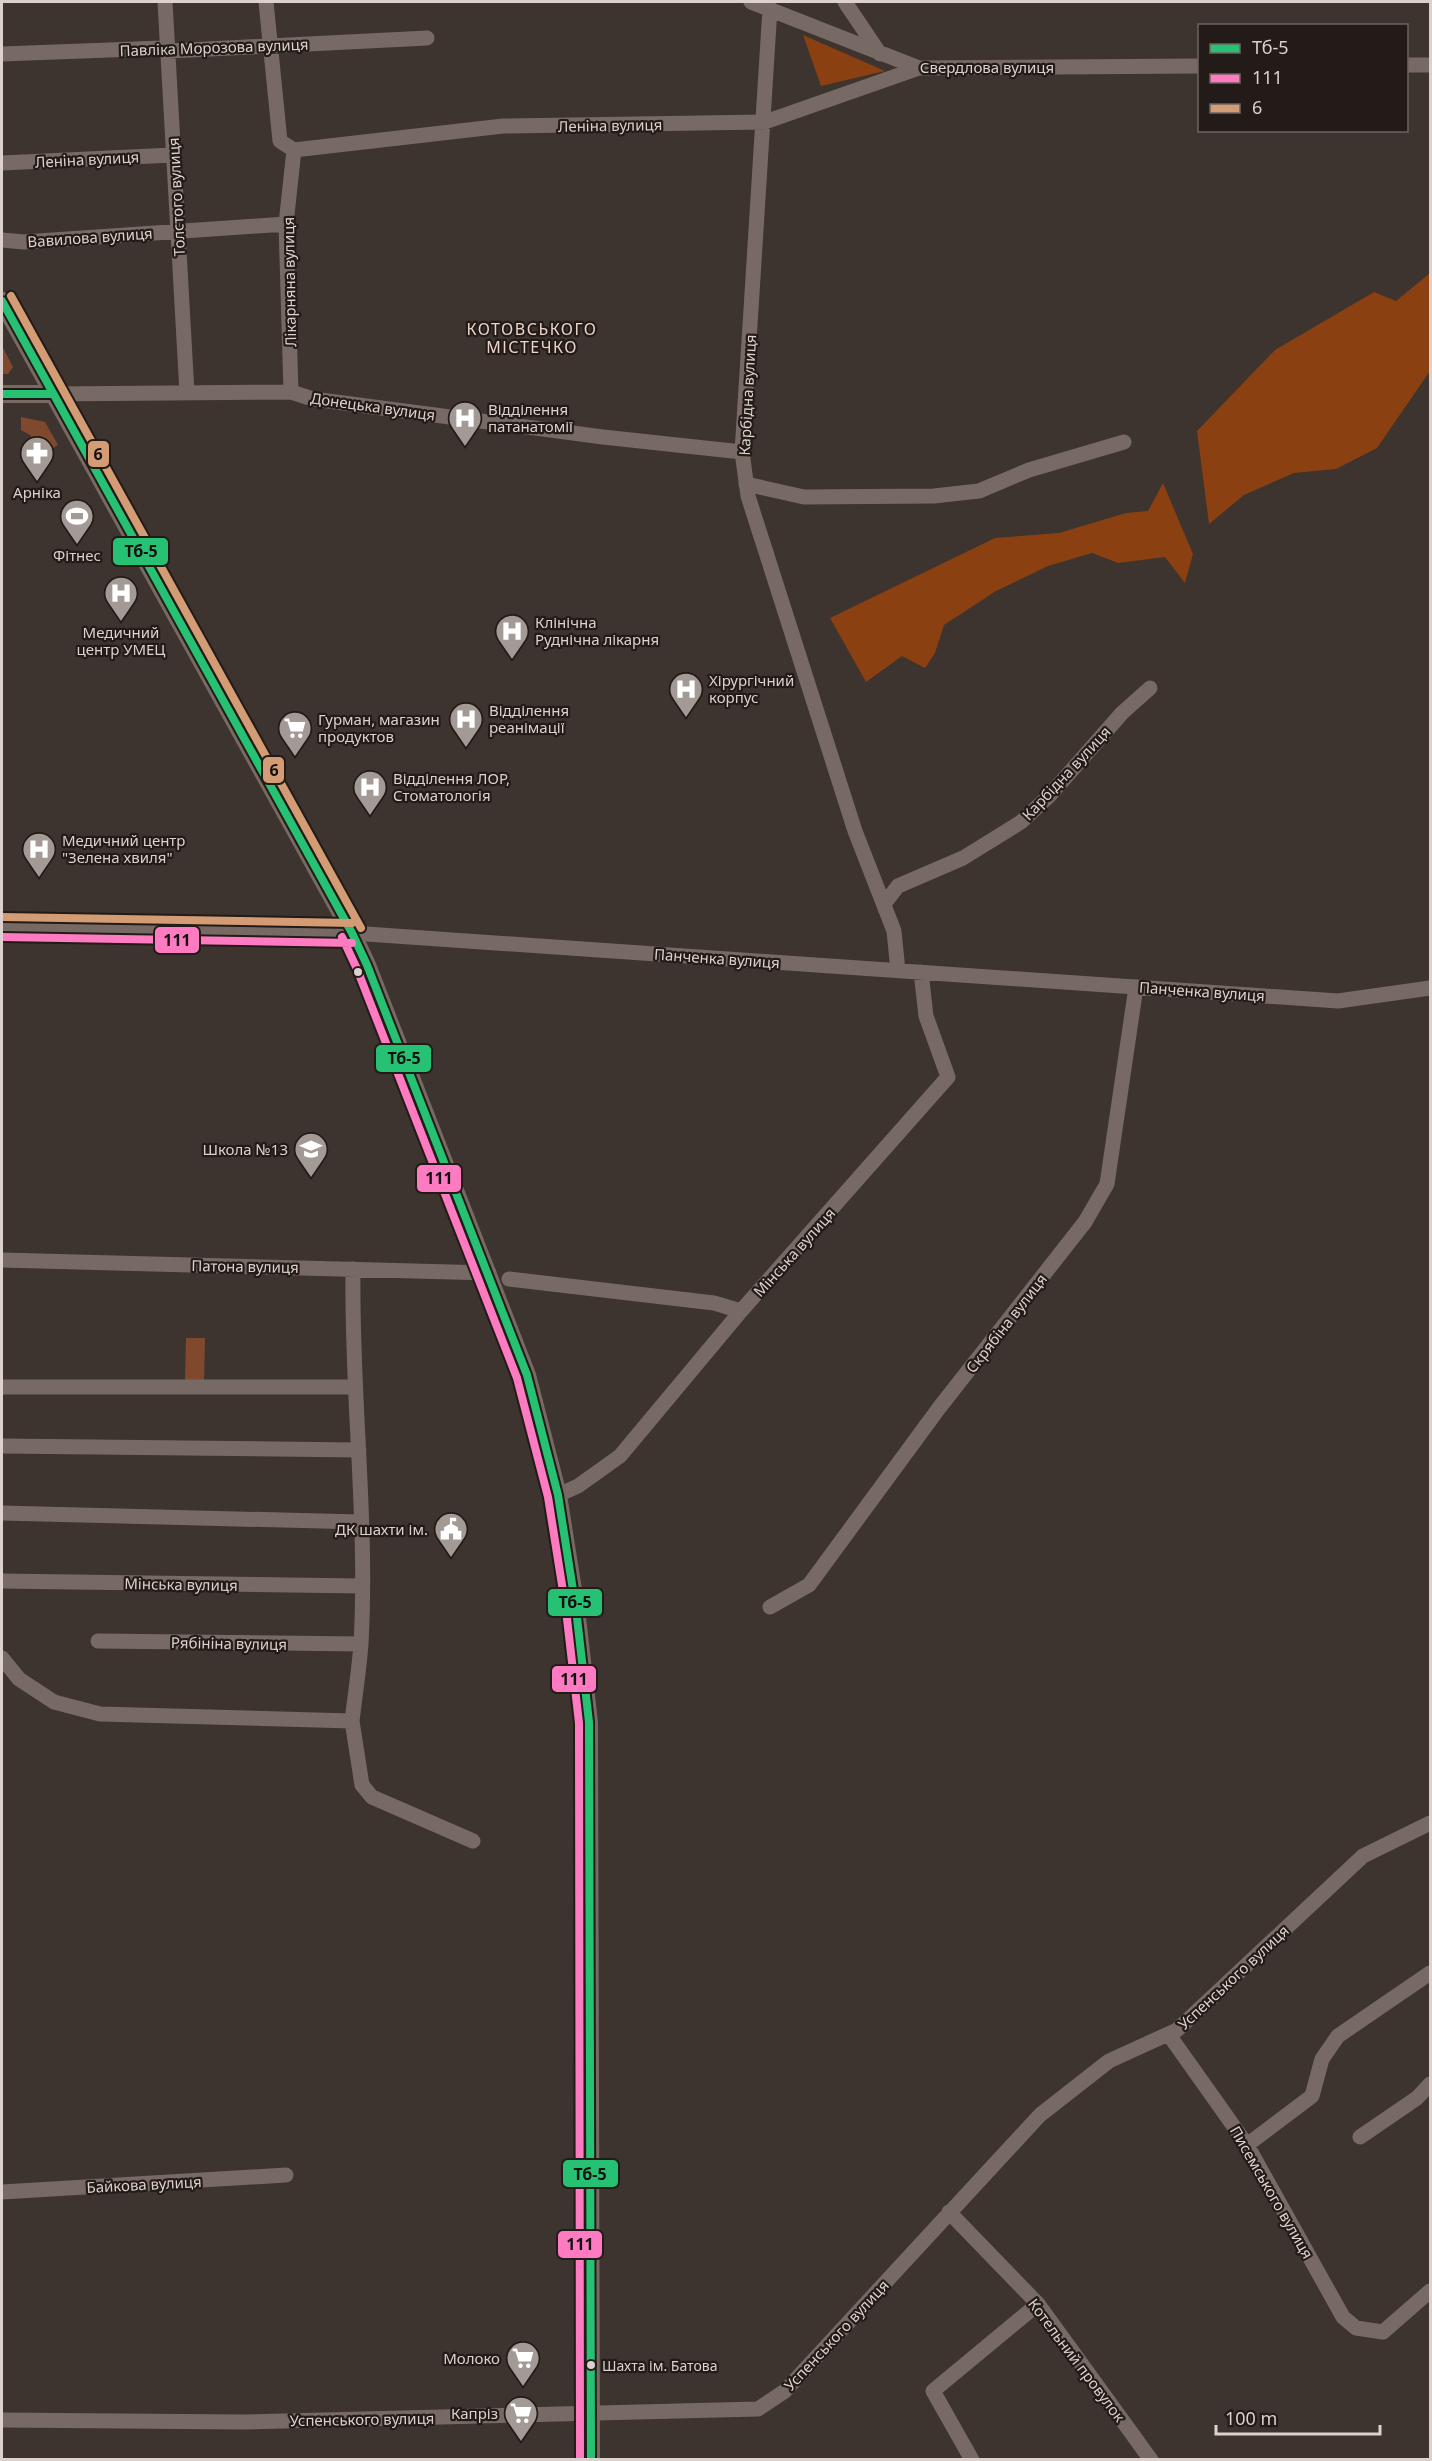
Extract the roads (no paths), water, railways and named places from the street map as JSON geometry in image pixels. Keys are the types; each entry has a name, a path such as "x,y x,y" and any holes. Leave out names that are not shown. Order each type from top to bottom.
{"main road":[{"path":"2,301 51,394 352,933 489,1273 527,1375 558,1494 576,1609 589,1722 591,2460"},
{"name":"Донецька вулиця","path":"2,394 51,394"}],"street":[{"name":"Толстого вулиця","path":"165,2 187,393"},
{"path":"266,2 280,141 294,150"},
{"name":"Свердлова вулиця","path":"751,2 918,68 1198,66"},
{"path":"845,2 880,54"},
{"name":"Карбідна вулиця","path":"770,8 765,122 742,452 746,484 855,831 894,931 898,971"},
{"name":"Павліка Морозова вулиця","path":"2,54 162,48 169,51 427,38"},
{"path":"1408,65 1431,65"},
{"name":"Леніна вулиця","path":"294,150 503,126 765,122 918,68"},
{"name":"Лікарняна вулиця","path":"291,392 286,224 294,150"},
{"name":"Леніна вулиця","path":"2,163 173,155"},
{"name":"Вавилова вулиця","path":"2,240 24,242 286,224"},
{"name":"Донецька вулиця","path":"51,394 291,392 314,399 603,437 742,452"},
{"path":"746,484 804,497 934,496 979,491 1029,470 1124,442"},
{"name":"Карбідна вулиця","path":"884,904 898,886 963,858 1021,822 1049,796 1122,713 1150,688"},
{"name":"Панченка вулиця","path":"2,927 352,933 1338,1001 1431,988"},
{"name":"Мінська вулиця","path":"558,1494 578,1486 620,1456 741,1311 948,1077 926,1016 921,972"},
{"name":"Скрябіна вулиця","path":"770,1607 809,1585 939,1408 1085,1222 1107,1184 1136,987"},
{"name":"Патона вулиця","path":"2,1260 489,1273"},
{"path":"353,1269 355,1387 359,1450 361,1644 352,1721 362,1785 372,1797 473,1841"},
{"path":"509,1279 714,1303 741,1311"},
{"path":"2,1387 355,1387"},
{"path":"2,1446 359,1450"},
{"path":"2,1513 360,1522"},
{"name":"Мінська вулиця","path":"2,1581 361,1586"},
{"name":"Рябініна вулиця","path":"98,1641 361,1644"},
{"path":"2,1658 19,1679 54,1702 100,1714 352,1721"},
{"name":"Успенського вулиця","path":"2,2420 246,2422 758,2409 785,2391 1040,2115 1109,2061 1169,2035 1364,1856 1431,1823"},
{"path":"1247,2145 1312,2096 1322,2059 1338,2036 1431,1972"},
{"name":"Писемського вулиця","path":"1169,2035 1247,2145 1343,2317 1356,2328 1383,2332 1431,2291"},
{"path":"1360,2137 1416,2098 1431,2084"},
{"name":"Байкова вулиця","path":"2,2192 286,2175"},
{"name":"Котельний провулок","path":"950,2212 1038,2304 1151,2460"},
{"path":"972,2460 933,2391 1038,2304"}],"place":[{"name":"Відділення патанатомії","path":"465,447"},
{"name":"Арніка","path":"37,482"},
{"name":"Фітнес","path":"77,545"},
{"name":"Медичний центр УМЕЦ","path":"121,622"},
{"name":"Клінічна Руднічна лікарня","path":"512,660"},
{"name":"Хірургічний корпус","path":"686,718"},
{"name":"Відділення реанімації","path":"466,748"},
{"name":"Гурман, магазин продуктов","path":"295,757"},
{"name":"Відділення ЛОР, Стоматологія","path":"370,816"},
{"name":"Медичний центр \"Зелена хвиля\"","path":"39,878"},
{"name":"Школа №13","path":"311,1178"},
{"name":"ДК шахти ім.","path":"451,1558"},
{"name":"Шахта ім. Батова","path":"591,2365"},
{"name":"Молоко","path":"523,2387"},
{"name":"Капріз","path":"521,2442"}],"district":[{"name":"КОТОВСЬКОГО МІСТЕЧКО","path":"532,338"}]}
